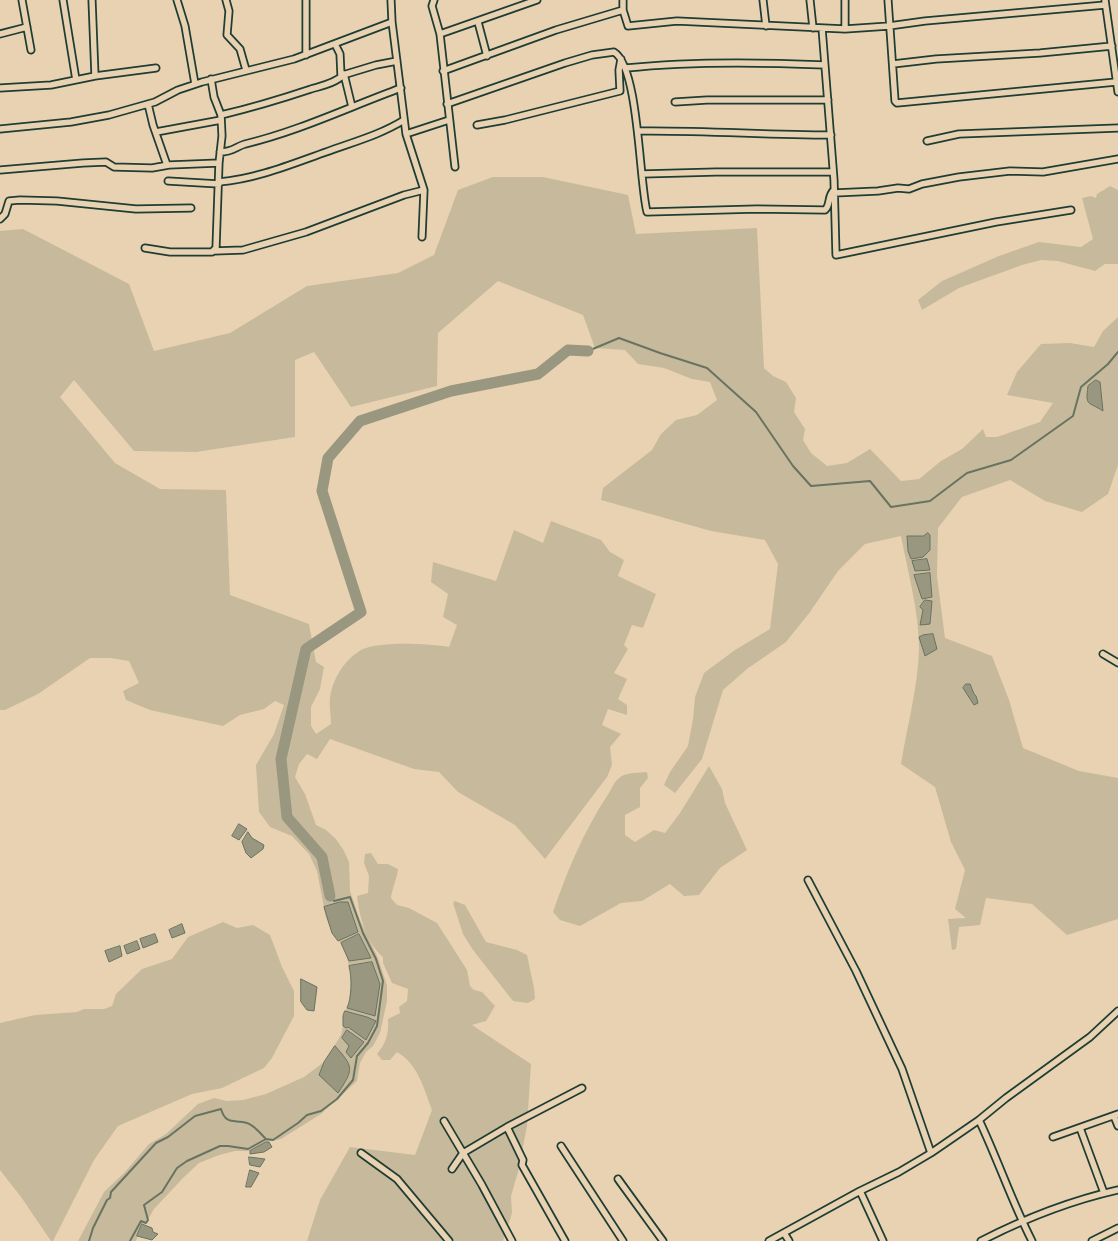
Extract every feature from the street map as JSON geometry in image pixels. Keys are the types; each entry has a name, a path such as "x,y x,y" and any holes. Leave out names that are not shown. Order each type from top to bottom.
{"street":[{"path":"22,0 31,50"},
{"path":"64,0 76,80"},
{"path":"92,0 95,76"},
{"path":"177,0 185,26 195,84"},
{"path":"226,0 229,10 227,35 240,49 246,70"},
{"path":"306,0 306,55"},
{"path":"391,0 406,134 424,190 422,237"},
{"path":"434,0 432,6 440,34 455,167"},
{"path":"440,34 537,0"},
{"path":"623,0 623,10 628,26 677,21 814,28 889,26 1105,2 1118,92"},
{"path":"763,0 766,26"},
{"path":"810,0 814,28"},
{"path":"845,0 845,28"},
{"path":"888,0 895,101 900,104 1116,82"},
{"path":"443,71 556,30 623,10"},
{"path":"0,129 71,122 109,115 148,104 195,84 306,55 392,22"},
{"path":"478,22 487,56"},
{"path":"0,34 27,27"},
{"path":"822,28 831,135 836,255 996,222 1071,210"},
{"path":"335,44 340,54 343,75 352,107"},
{"path":"893,64 1112,46"},
{"path":"447,104 529,74 612,51 617,54 626,68 638,131 648,212 757,209 825,210 828,206 830,195 834,191 909,189 922,184 968,176 1010,171 1044,172 1118,159"},
{"path":"477,125 505,120 620,91 619,70 621,59"},
{"path":"156,132 221,118 279,101 328,83 343,75 397,61"},
{"path":"626,68 720,62 825,65"},
{"path":"0,88 51,84 156,68"},
{"path":"211,80 213,94 221,118 216,248 214,251"},
{"path":"220,152 230,152 241,145 270,138 401,88"},
{"path":"676,102 707,100 828,100"},
{"path":"148,104 167,166"},
{"path":"168,181 219,183 271,171 367,138 389,129 404,120"},
{"path":"406,134 449,120"},
{"path":"927,141 959,134 1118,128"},
{"path":"638,131 831,135"},
{"path":"0,170 106,162 114,167 139,168 219,163"},
{"path":"642,174 833,172"},
{"path":"145,248 170,252 243,250 306,232 404,195 424,190"},
{"path":"0,219 5,214 8,202 13,200 57,201 114,208 191,208"},
{"path":"1102,654 1118,663"},
{"path":"808,880 856,971 902,1069 931,1153"},
{"path":"769,1241 931,1153 979,1120 1090,1037 1118,1011"},
{"path":"452,1169 463,1153 507,1127 582,1088"},
{"path":"1053,1137 1116,1115 1118,1126"},
{"path":"979,1120 1022,1222 1032,1241"},
{"path":"444,1121 512,1241"},
{"path":"507,1127 523,1160 522,1165 565,1241"},
{"path":"1080,1128 1104,1193"},
{"path":"561,1146 623,1241"},
{"path":"361,1153 397,1179 450,1241"},
{"path":"618,1179 663,1241"},
{"path":"981,1241 1065,1204 1118,1190"},
{"path":"860,1191 883,1241"},
{"path":"1092,1241 1118,1228"},
{"path":"784,1233 789,1241"}],"shaded area":[{"path":"493,177 543,177 628,195 636,234 757,228 764,368 773,376 786,382 796,398 794,412 805,429 803,440 811,453 827,466 847,463 870,449 901,481 919,479 941,461 962,449 983,429 986,437 997,437 1040,422 1053,403 1007,395 1017,372 1041,344 1070,343 1094,347 1103,331 1118,317 1118,465 1108,494 1082,512 1045,501 1010,480 962,497 938,528 937,576 945,638 992,656 1009,700 1023,748 1079,771 1118,778 1118,919 1067,935 1032,904 986,898 980,925 959,927 956,949 952,950 948,919 966,918 955,909 965,870 951,842 935,787 901,764 914,693 919,635 901,536 865,544 838,571 810,612 786,642 747,669 723,690 702,759 675,793 664,785 670,772 688,746 695,697 704,673 735,650 770,629 778,564 765,540 711,531 601,500 603,488 652,450 661,434 676,420 697,415 717,400 710,382 692,379 664,368 638,364 625,350 595,348 583,315 498,281 438,333 437,386 351,407 314,352 295,360 295,437 196,452 134,451 74,380 60,397 115,463 160,489 226,490 230,595 309,624 316,662 324,667 320,689 311,707 311,726 316,734 331,724 331,690 343,666 358,652 366,648 389,644 449,647 457,625 443,617 448,594 431,582 433,562 496,581 514,530 543,543 551,521 601,540 610,552 624,560 618,576 656,594 643,628 632,625 624,645 628,649 614,673 627,679 618,699 627,705 627,715 608,709 602,725 621,734 610,747 612,765 607,777 545,859 515,825 458,792 439,772 414,769 330,739 317,759 307,754 299,764 295,777 305,794 316,825 326,830 336,839 349,862 350,891 360,920 378,958 387,986 387,1001 380,1033 360,1063 357,1081 321,1114 281,1139 266,1142 250,1151 235,1151 199,1163 154,1209 146,1223 142,1224 136,1241 78,1241 104,1192 125,1172 149,1144 166,1134 198,1104 214,1098 227,1101 243,1100 266,1094 304,1077 324,1062 341,1035 343,1016 349,1003 351,975 346,953 341,943 332,933 326,918 317,871 309,854 292,836 270,827 259,812 256,765 274,734 284,705 275,701 264,709 240,715 223,726 150,710 126,700 123,691 139,683 129,661 110,658 90,658 38,694 5,710 0,710 0,231 23,229 129,284 154,351 230,333 307,286 398,273 434,255 458,190"},
{"path":"1110,186 1118,190 1118,264 1105,264 1095,271 1058,261 1041,260 959,288 922,310 918,300 942,281 999,256 1039,242 1081,247 1093,239 1082,198 1091,196 1096,198 1097,194"},
{"path":"1096,380 1100,382 1103,411 1087,401 1088,386"},
{"path":"928,533 930,535 930,550 923,557 911,559 908,551 907,536 923,536"},
{"path":"927,559 930,570 915,571 912,561"},
{"path":"930,573 932,597 922,599 914,575"},
{"path":"925,600 932,601 930,624 920,625 923,610 920,607"},
{"path":"933,634 937,649 925,656 919,637"},
{"path":"966,684 970,684 976,696 978,703 974,705 963,688"},
{"path":"709,766 722,789 725,803 747,850 720,868 699,895 684,896 670,884 642,901 621,903 580,926 560,920 553,912 564,882 583,837 616,781 628,774 647,772 648,778 640,788 640,807 625,815 625,835 635,842 654,830 665,833 680,813"},
{"path":"239,824 247,829 239,840 232,836"},
{"path":"248,832 252,838 264,845 263,849 251,858 246,853 242,842"},
{"path":"371,853 378,864 388,864 398,869 391,898 397,905 409,908 437,923 467,970 470,986 474,990 482,992 495,1006 486,1021 472,1025 531,1064 527,1126 511,1196 512,1213 503,1241 307,1241 320,1200 350,1147 415,1155 432,1110 423,1086 410,1063 397,1052 390,1060 382,1060 377,1054 386,1038 388,1019 400,1013 399,1007 407,1001 408,989 392,983 383,963 383,957 372,945 362,921 357,896 368,893 369,876 364,863 365,854"},
{"path":"455,901 465,905 486,942 517,950 527,955 535,999 528,1003 513,1001 473,950 463,934 453,903"},
{"path":"340,902 348,902 358,932 338,941 332,933 324,907"},
{"path":"223,922 237,928 253,925 270,935 282,967 294,991 294,1016 272,1058 264,1068 222,1088 192,1094 118,1126 94,1160 53,1241 51,1241 0,1170 0,1023 35,1015 77,1012 84,1009 104,1009 112,1006 116,994 142,969 172,959 188,937"},
{"path":"182,924 185,933 172,938 169,930"},
{"path":"155,934 158,942 143,948 140,939"},
{"path":"359,934 371,958 349,961 341,943"},
{"path":"137,941 140,949 127,954 124,946"},
{"path":"120,946 122,956 109,962 105,951"},
{"path":"372,962 380,984 375,1016 347,1008 351,987 349,966"},
{"path":"301,979 317,987 314,1011 307,1010 301,1002"},
{"path":"345,1011 376,1021 366,1040 348,1027 343,1026"},
{"path":"347,1030 364,1042 351,1058 346,1052 349,1046 342,1038"},
{"path":"335,1046 346,1059 350,1068 347,1078 338,1093 319,1075 324,1062"},
{"path":"269,1142 272,1147 264,1152 250,1154 250,1151"},
{"path":"249,1157 265,1159 260,1167 250,1165"},
{"path":"250,1170 259,1173 251,1187 246,1187"},
{"path":"142,1224 152,1228 153,1232 158,1234 152,1240 137,1236"}],"waterway":[{"path":"588,351 619,338 707,368 756,412 793,466 811,486 870,481 891,507 930,501 967,473 1011,460 1073,416 1081,387 1108,364 1118,352"},
{"path":"330,896 322,857 287,817 281,759 306,649 361,612 322,491 328,458 360,421 451,391 538,374 568,350 588,351"},
{"path":"130,1241 141,1221 146,1223 148,1220 144,1205 162,1192 177,1168 187,1161 220,1146 248,1149 266,1139 273,1140 307,1115 321,1111 337,1099 353,1080 357,1056 368,1043 377,1026 383,981 376,959 363,933 350,897 334,901 330,896"},
{"path":"89,1241 93,1228 107,1200 110,1198 111,1192 156,1143 168,1137 195,1116 221,1109 225,1118 231,1121 250,1124 266,1139"}]}
